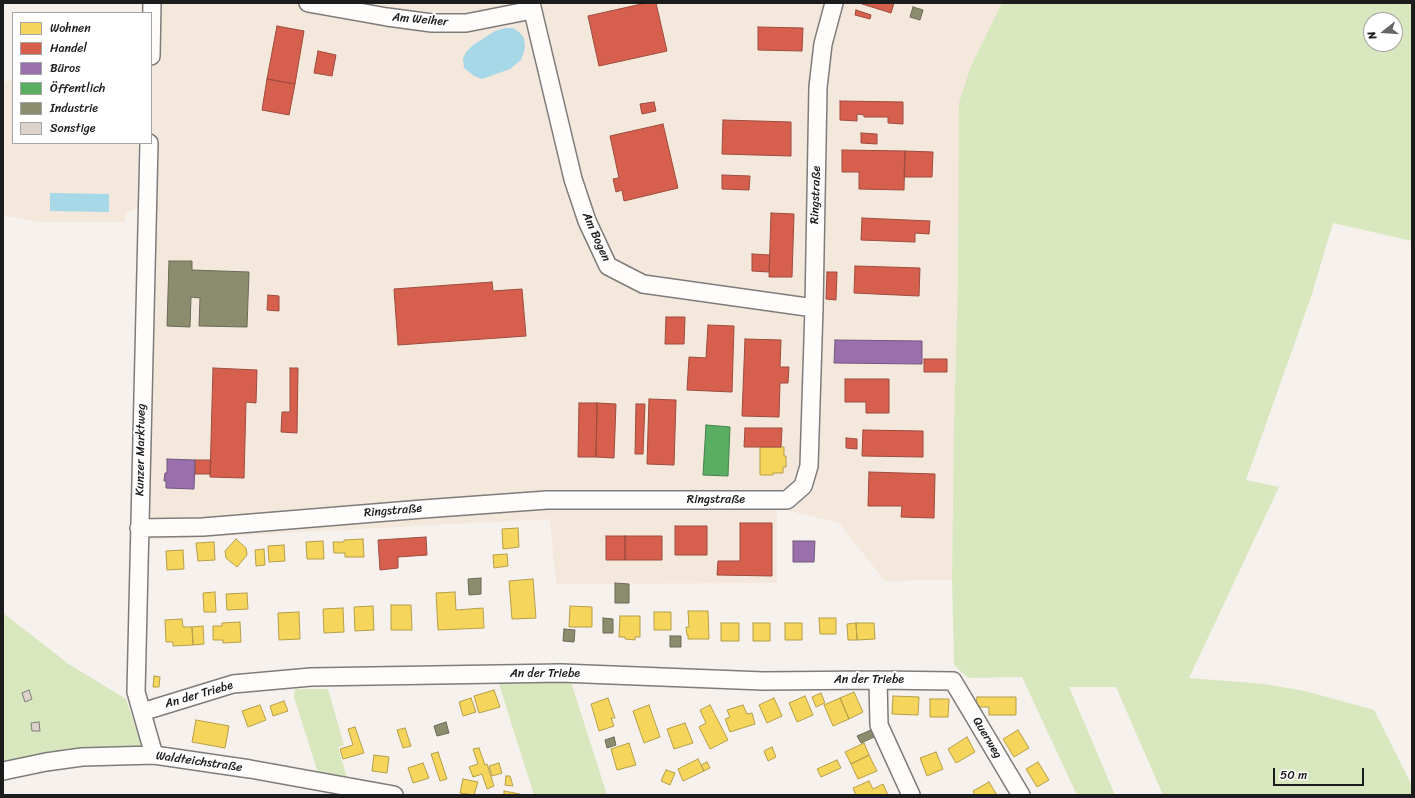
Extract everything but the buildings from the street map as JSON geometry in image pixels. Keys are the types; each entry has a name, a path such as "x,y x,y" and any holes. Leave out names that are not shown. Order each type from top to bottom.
{"street":[{"name":"Am Weiher","path":"308,3 387,17 432,23 466,23 531,6"},
{"name":"Ringstraße","path":"139,528 211,526 547,500 787,500 803,486 809,466 814,308 818,87 823,44 834,3"},
{"name":"Am Bogen","path":"531,6 573,179 587,221 608,266 643,284 814,308"},
{"name":"Kunzer Marktweg","path":"149,144 136,692 154,755"},
{"name":"An der Triebe","path":"142,712 233,684 311,677 561,673 763,681 953,681"},
{"path":"878,680 879,725 910,795"},
{"name":"Querweg","path":"953,681 1021,795"},
{"name":"Waldteichstraße","path":"3,771 46,762 82,757 154,755 250,769 394,795"}],"shaded area":[{"path":"145,3 1002,3 971,66 958,277 952,580 885,581 839,523 777,508 777,583 556,584 550,519 131,541 140,229 152,144 152,12 150,12"},
{"path":"12,80 12,144 138,144 137,208 126,214 124,222 37,222 3,215 3,82"}],"green space":[{"path":"1002,3 1412,3 1412,241 1333,223 1311,297 1246,480 1279,487 1189,678 1264,684 1305,691 1374,710 1412,786 1412,795 1163,795 1116,687 1069,687 1115,795 1077,795 1022,677 968,678 954,665 952,580 958,277 959,103 971,66"},
{"path":"3,613 70,665 126,699 146,760 3,766"},
{"path":"498,681 571,682 607,795 534,795"},
{"path":"295,689 328,689 344,745 338,747 347,778 318,773 294,697"}],"water":[{"path":"505,28 513,28 524,38 525,48 521,60 510,69 482,79 474,76 464,68 463,59 466,52 473,45 495,31"},
{"path":"50,193 109,194 109,212 50,211"}]}
